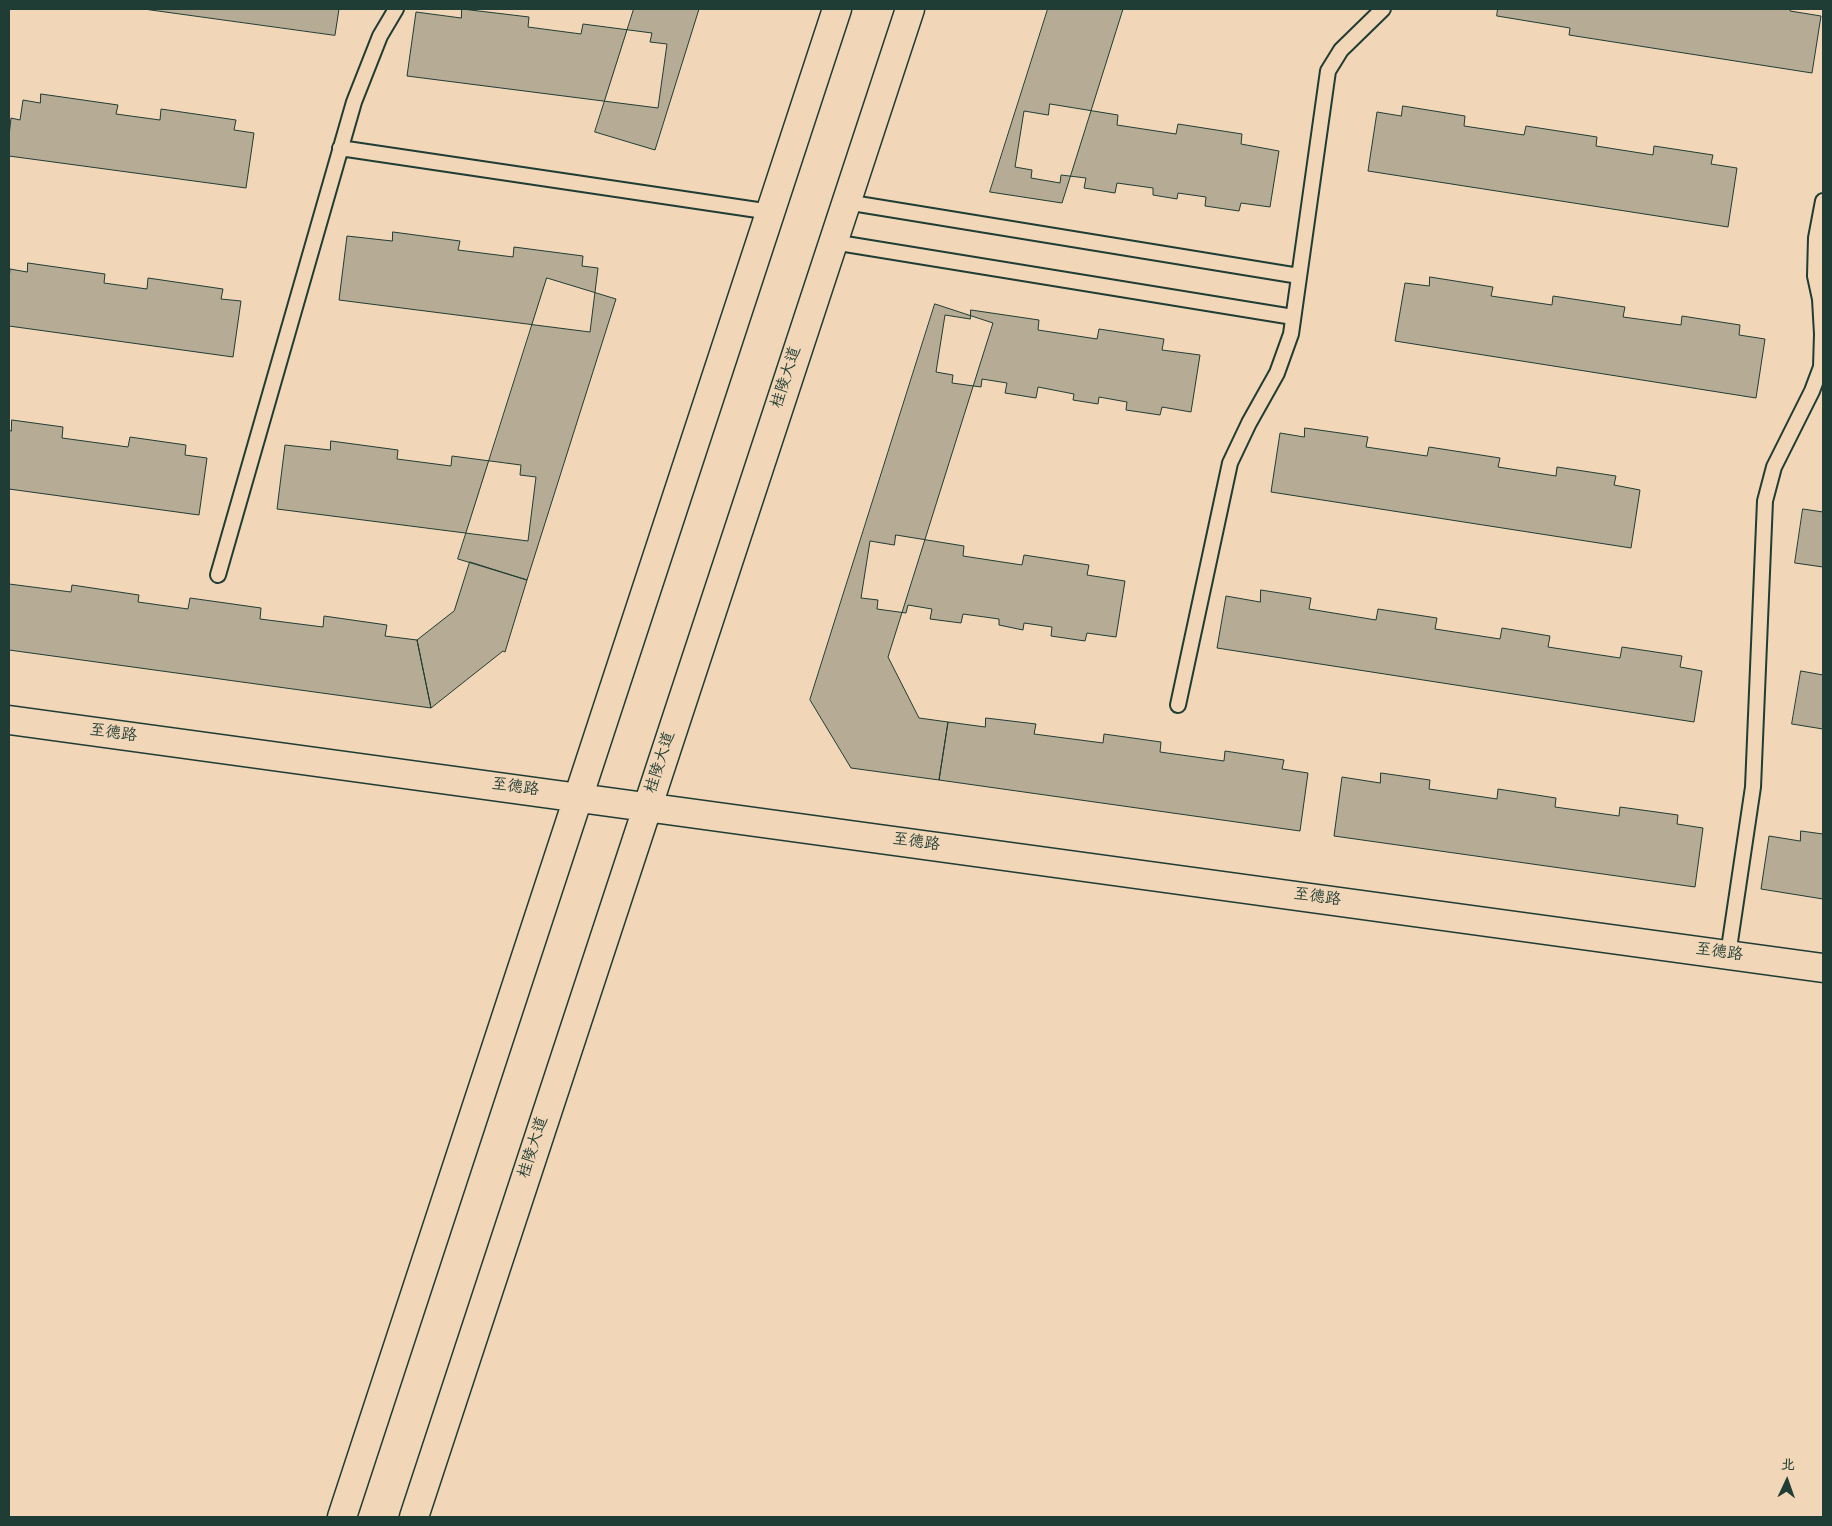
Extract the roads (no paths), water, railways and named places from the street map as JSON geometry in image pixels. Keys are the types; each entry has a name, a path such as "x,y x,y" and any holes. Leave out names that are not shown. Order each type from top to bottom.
{"main road":[{"path":"342,1517 837,9"},
{"name":"桂陵大道","path":"414,1517 910,9"},
{"name":"至德路","path":"9,720 1823,968"}],"lane":[{"path":"218,575 354,102 380,36 396,9"},
{"path":"1178,705 1230,463 1249,422 1277,373 1291,334 1328,71 1341,50 1383,9"},
{"path":"340,148 770,212"},
{"path":"1728,955 1753,787 1765,501 1774,467 1812,391 1821,367 1820,299 1815,276 1816,238 1823,201"},
{"path":"846,202 1299,276"},
{"path":"833,242 1293,317"}]}
